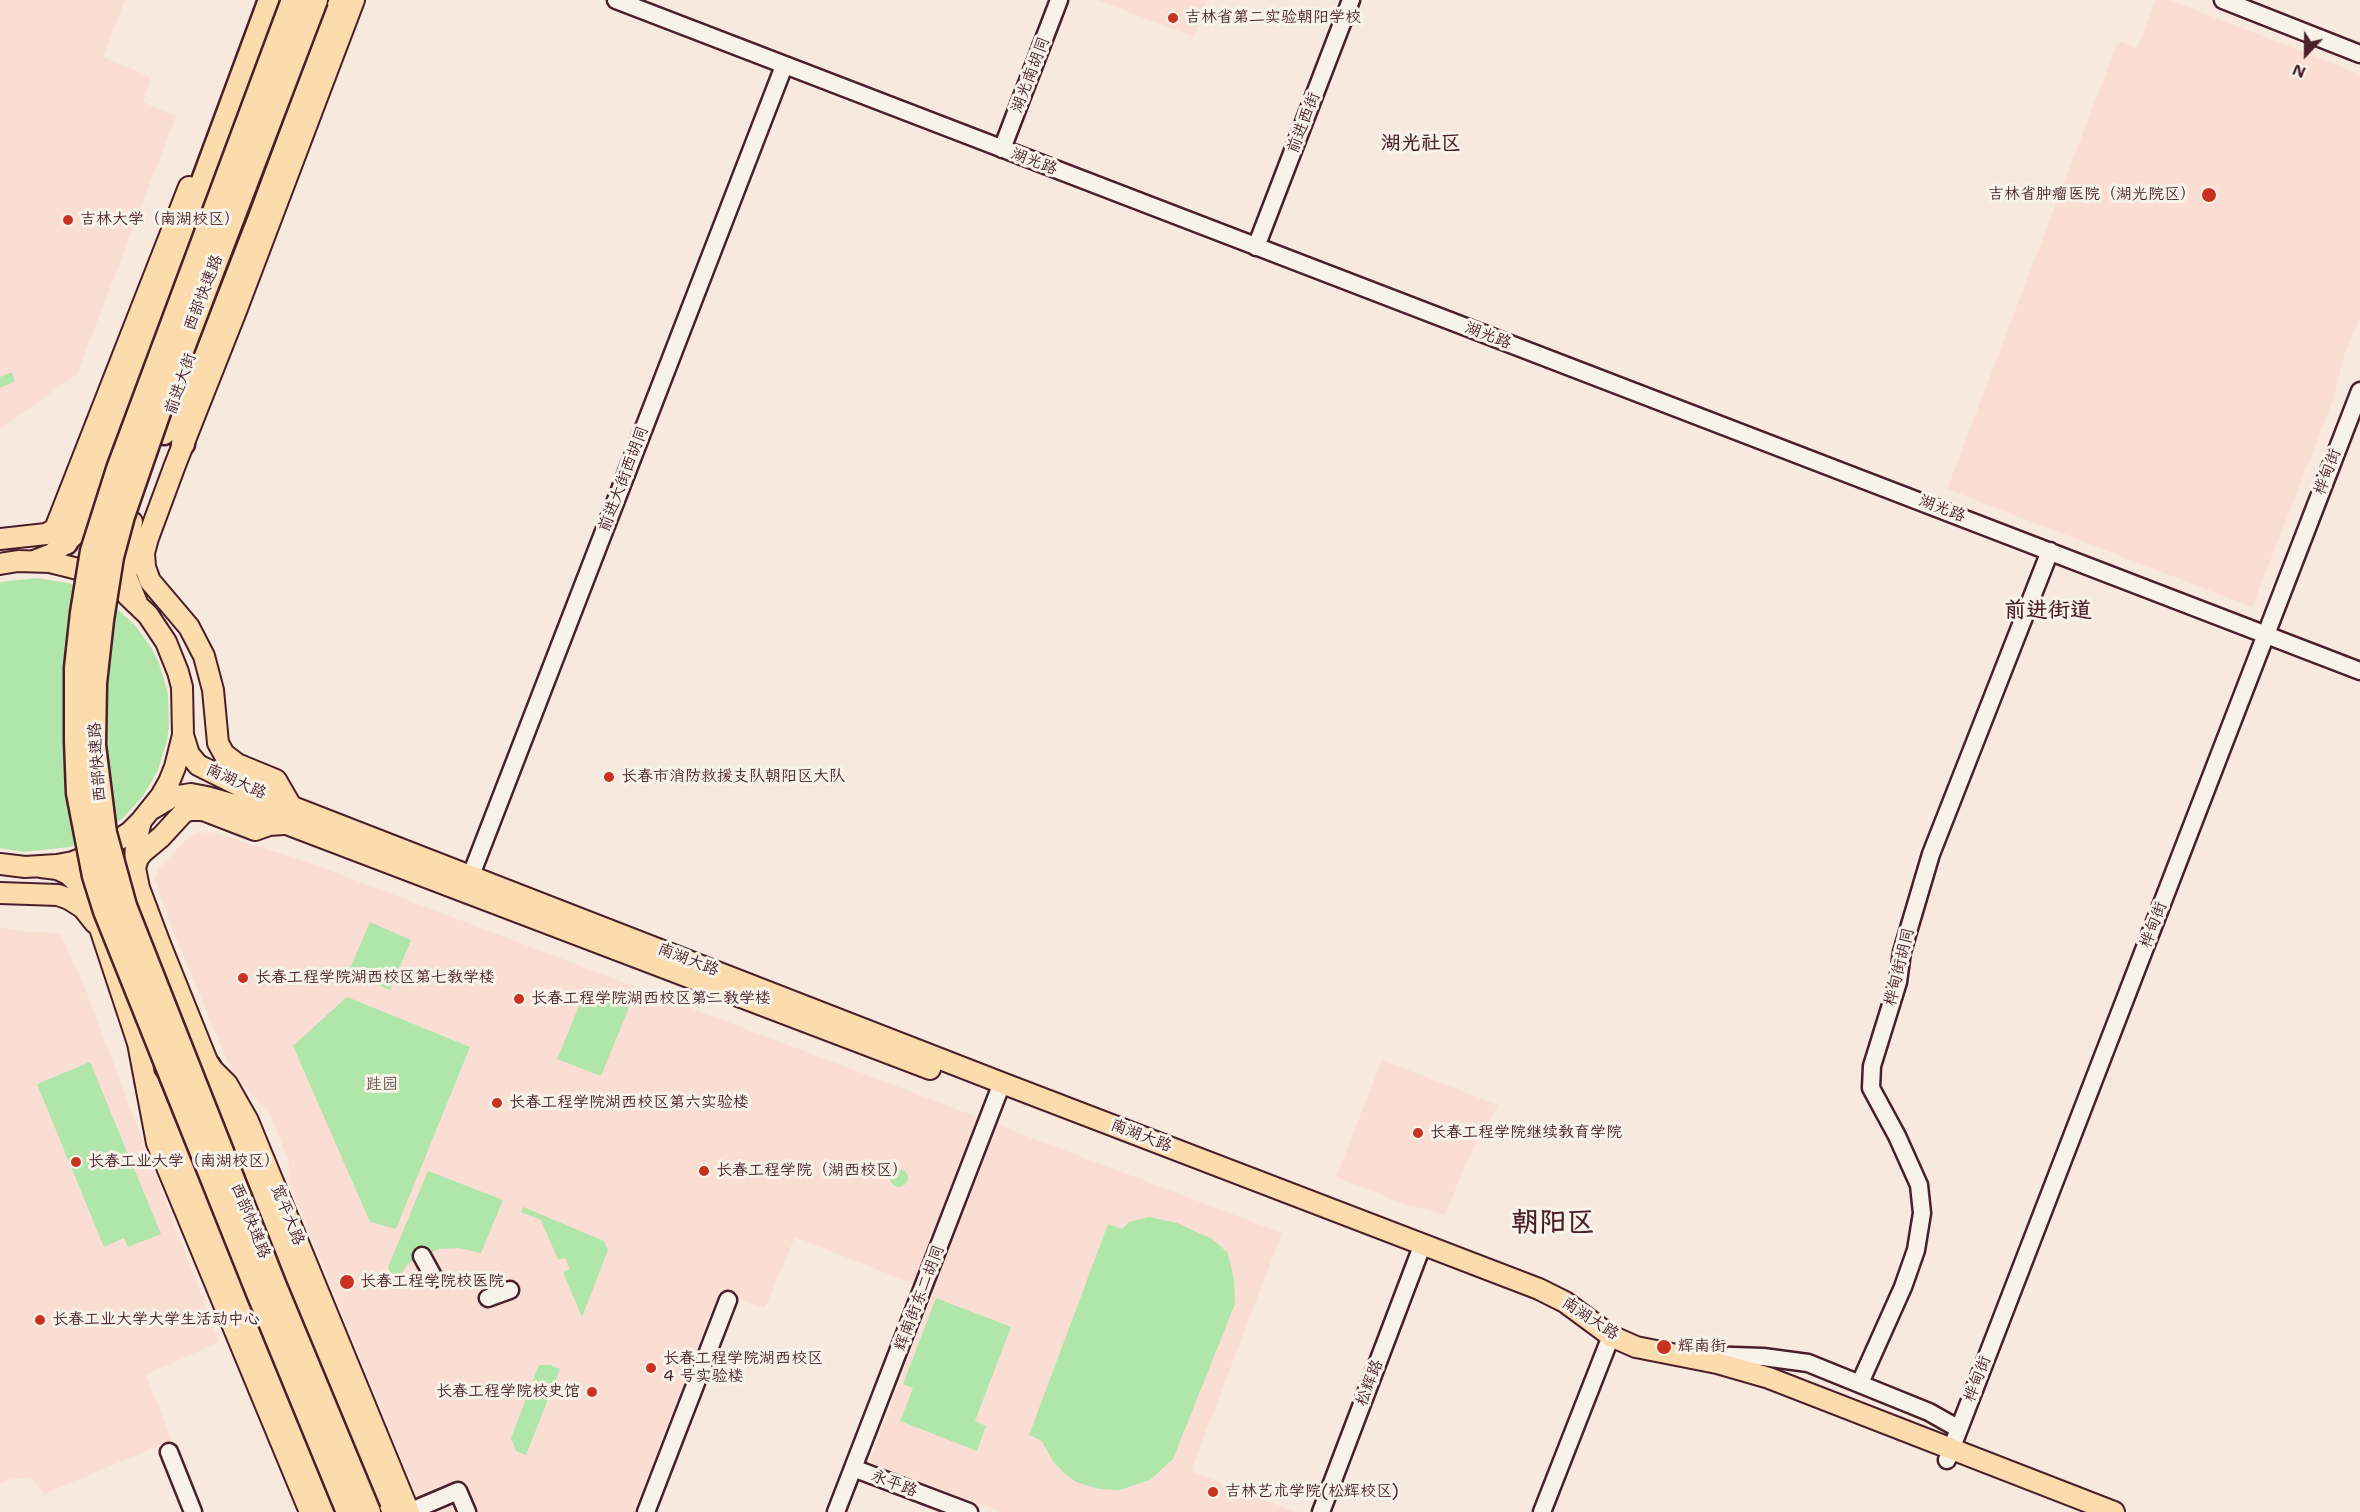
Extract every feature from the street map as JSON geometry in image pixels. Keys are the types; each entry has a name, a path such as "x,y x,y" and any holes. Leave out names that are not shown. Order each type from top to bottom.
{"highway":[{"path":"66,543 270,0"},
{"name":"西部快速路","path":"294,0 118,468 95,541 82,613 76,668 76,741 78,793 94,876 105,911 348,1512"},
{"name":"西部快速路","path":"316,0 165,395 123,516 112,557 101,630 95,683 94,745 105,833 124,906 275,1286 369,1512"},
{"path":"174,439 341,0"},
{"path":"209,1066 394,1512"},
{"path":"147,1082 324,1512"}],"main road":[{"path":"0,539 46,534 55,529 60,519 261,0"},
{"path":"34,561 52,554 66,543 80,530 93,508 287,0"},
{"name":"前进大街","path":"142,609 146,546 174,439 192,352 267,159 324,0"},
{"name":"前进大街","path":"142,609 127,578 125,555 128,533 237,311 354,0"},
{"path":"135,868 142,852 161,837 184,812 202,810 255,830 288,815 276,780 237,764 224,754 218,743 213,690 204,656 189,627 150,581 145,567 146,546"},
{"path":"0,564 34,561 58,563 82,570 111,584 142,609 166,642 178,672 184,704 183,735 172,774 147,815 117,841 96,853 73,862 41,867"},
{"name":"南湖大路","path":"183,735 189,754 198,765 288,815"},
{"name":"南湖大路","path":"147,815 172,797 191,794 288,815 1000,1089 1541,1302 1609,1341 1717,1362 1769,1378 2080,1512"},
{"name":"宽平大路","path":"147,815 136,842 135,868 139,888 209,1066 227,1084 249,1121 414,1510"},
{"path":"0,864 57,869 68,874 83,888 92,904 138,1043 157,1143 310,1512"},
{"path":"0,893 58,895 69,899 83,908 101,930"},
{"name":"南湖大路","path":"1000,1089 1539,1289 1565,1302 1628,1356 1709,1373 1755,1386 1949,1454 2000,1469 2114,1512"}],"street":[{"name":"湖光路","path":"616,0 2360,671"},
{"name":"湖光南胡同","path":"1002,149 1059,0"},
{"name":"前进西街","path":"1256,247 1351,0"},
{"path":"2223,0 2360,54"},
{"name":"前进大街西胡同","path":"468,884 783,66"},
{"name":"桦甸街","path":"1949,1454 2360,391"},
{"name":"桦甸街胡同","path":"1860,1383 1903,1287 1916,1250 1922,1213 1918,1185 1897,1136 1872,1088 1872,1066 1898,982 1902,952 1931,854 2050,550"},
{"name":"辉南街东二胡同","path":"836,1512 853,1468 864,1453 1000,1089"},
{"name":"松辉路","path":"1321,1512 1419,1254"},
{"path":"422,1256 434,1278"},
{"path":"488,1298 510,1290"},
{"path":"646,1512 728,1300"},
{"path":"1542,1512 1609,1341"},
{"path":"1671,1354 1763,1357 1808,1363 1929,1412 1959,1429"},
{"path":"169,1452 193,1512"},
{"name":"永平路","path":"853,1468 969,1512"},
{"path":"414,1510 458,1491 467,1512"}],"shaded area":[{"name":"吉林大学（南湖校区）","path":"0,0 125,0 103,57 151,77 143,102 176,116 77,374 0,429"},
{"name":"吉林省第二实验朝阳学校","path":"1097,0 1207,0 1194,37"},
{"name":"吉林省肿瘤医院（湖光院区）","path":"2156,0 2170,0 2360,74 2360,317 2344,356 2333,400 2252,607 1947,489 2118,41 2137,48"},
{"name":"长春工程学院（湖西校区）","path":"211,832 305,861 1282,1233 1191,1471 1296,1512 1001,1512 869,1462 934,1292 795,1237 765,1308 719,1291 634,1512 423,1512 288,1180 289,1162 271,1117 232,1072 173,931 155,879 160,867 185,841 196,833"},
{"name":"长春工业大学（南湖校区）","path":"0,927 25,932 60,933 83,983 219,1342 146,1375 172,1440 44,1494 31,1477 12,1479 0,1484"},
{"name":"长春工程学院继续教育学院","path":"1382,1060 1498,1105 1467,1161 1445,1215 1404,1204 1336,1177"}],"green space":[{"path":"12,373 15,381 0,388 0,377"},
{"path":"37,578 83,588 110,603 134,624 159,663 168,694 169,725 158,770 143,796 122,819 84,842 69,847 24,852 0,848 0,582"},
{"path":"370,922 411,940 390,990 348,973"},
{"path":"587,987 630,1005 601,1076 557,1059"},
{"name":"跬园","path":"347,997 470,1047 396,1229 370,1222 293,1046"},
{"path":"90,1062 161,1234 128,1247 124,1238 104,1247 37,1084"},
{"path":"899,1169 905,1172 908,1178 905,1184 899,1187 893,1184 890,1178 893,1172"},
{"path":"428,1171 503,1200 481,1253 459,1248 440,1249 407,1265 395,1283 388,1267"},
{"path":"523,1207 604,1241 608,1250 582,1317 563,1272 570,1269 565,1258 558,1260 541,1220 521,1212"},
{"path":"1149,1217 1177,1223 1212,1239 1228,1253 1234,1280 1235,1304 1173,1459 1150,1480 1120,1490 1099,1489 1076,1482 1064,1473 1052,1460 1042,1441 1029,1435 1108,1224 1122,1229 1129,1222"},
{"path":"936,1298 1011,1327 975,1421 986,1426 977,1451 900,1421 913,1388 903,1384"},
{"path":"539,1365 550,1365 560,1369 526,1455 516,1451 511,1438"}],"place":[{"name":"吉林省第二实验朝阳学校","path":"1173,18"},
{"name":"吉林省肿瘤医院（湖光院区）","path":"2209,195"},
{"name":"吉林大学（南湖校区）","path":"68,220"},
{"name":"长春市消防救援支队朝阳区大队","path":"609,777"},
{"name":"长春工程学院湖西校区第七教学楼","path":"243,978"},
{"name":"长春工程学院湖西校区第二教学楼","path":"519,999"},
{"name":"长春工程学院湖西校区第六实验楼","path":"497,1103"},
{"name":"长春工程学院继续教育学院","path":"1418,1133"},
{"name":"长春工业大学（南湖校区）","path":"76,1162"},
{"name":"长春工程学院（湖西校区）","path":"704,1171"},
{"name":"长春工程学院校医院","path":"347,1282"},
{"name":"长春工业大学大学生活动中心","path":"40,1320"},
{"name":"辉南街","path":"1664,1347"},
{"name":"长春工程学院湖西校区 4 号实验楼","path":"651,1368"},
{"name":"长春工程学院校史馆","path":"592,1392"},
{"name":"吉林艺术学院(松辉校区)","path":"1213,1492"}],"district":[{"name":"湖光社区","path":"1421,144"},
{"name":"前进街道","path":"2048,611"},
{"name":"朝阳区","path":"1553,1224"}]}
